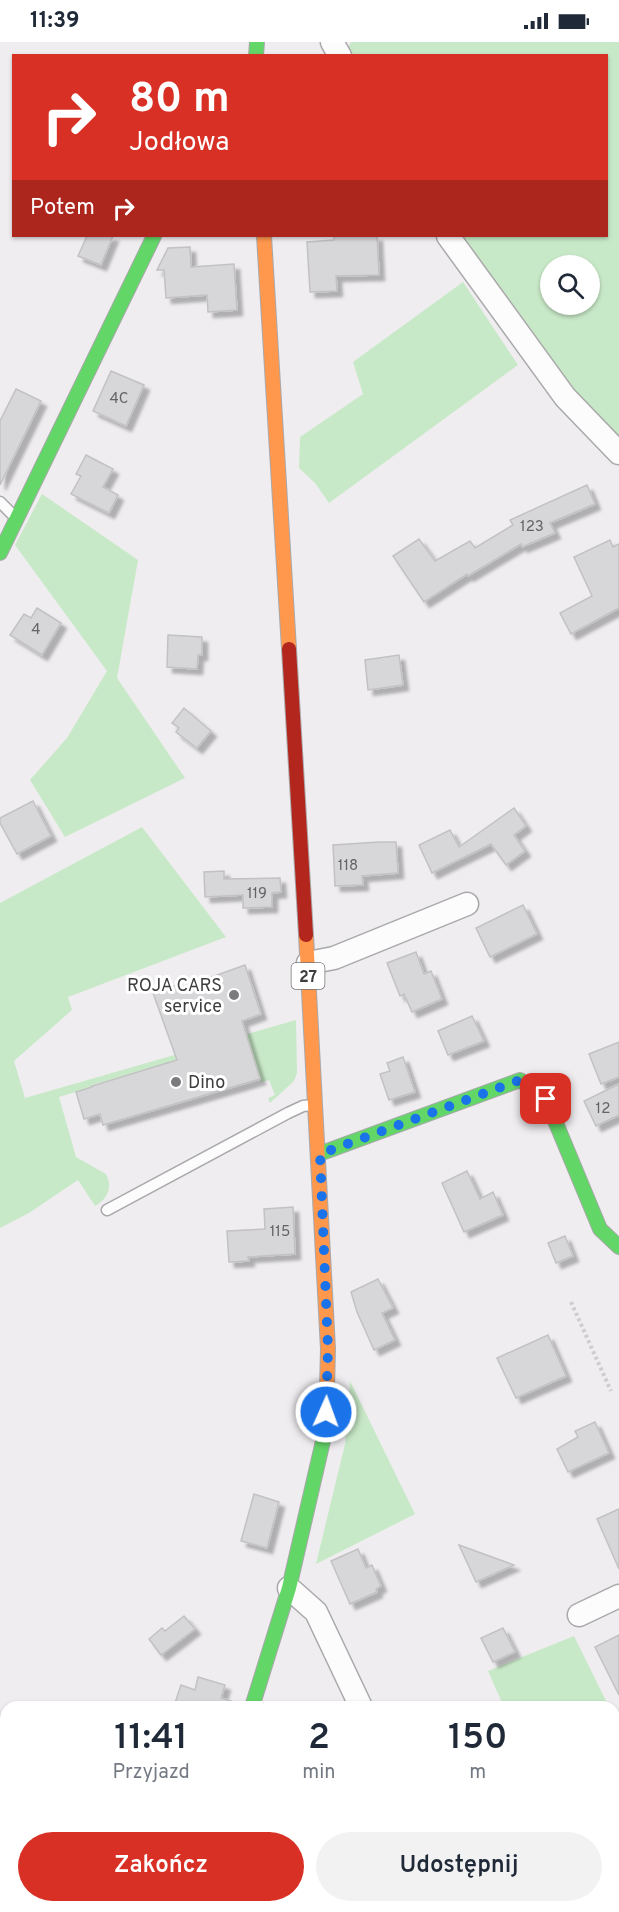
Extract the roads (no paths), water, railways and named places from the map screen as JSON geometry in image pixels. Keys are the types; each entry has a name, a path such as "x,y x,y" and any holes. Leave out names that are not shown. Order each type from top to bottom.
{"main road":[{"path":"0,553 154,237"},
{"name":"27","path":"254,1701 289,1588 326,1432 328,1349 320,1154 264,237"},
{"path":"320,1154 520,1080 546,1099 600,1229 619,1247"}],"street":[{"path":"449,237 565,397 619,453"},
{"path":"308,963 334,958 467,904"},
{"path":"289,1588 316,1612 358,1701"},
{"path":"579,1615 619,1596"}],"lane":[{"path":"0,502 17,519"},
{"path":"107,1210 288,1113 303,1106 316,1105"}],"place":[{"name":"ROJA CARS service","path":"234,995"},
{"name":"Dino","path":"176,1082"}]}
